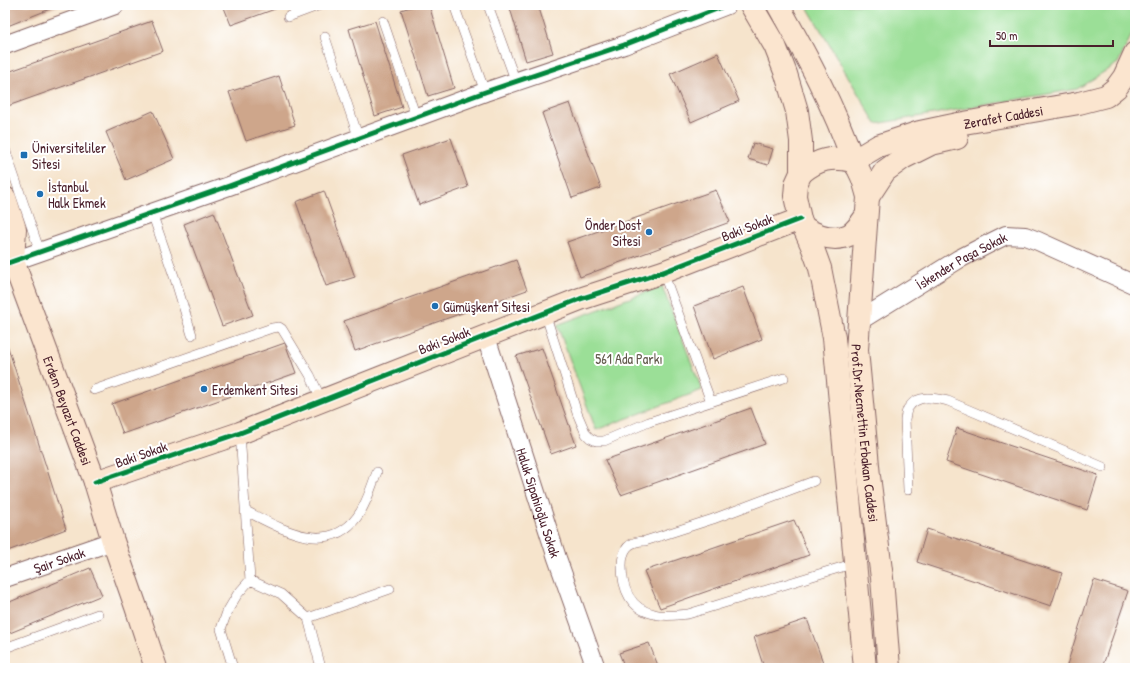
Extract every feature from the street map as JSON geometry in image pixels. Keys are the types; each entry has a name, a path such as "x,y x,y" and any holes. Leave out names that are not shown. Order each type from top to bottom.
{"street":[{"path":"5,45 115,5"},
{"path":"9,263 229,186 485,92 624,44 727,5"},
{"path":"751,5 775,46 786,74 797,111 801,141 795,196 801,223 813,234 825,237 838,238 850,235 860,225 867,206 864,180 860,170 853,161 846,140 808,59 778,5"},
{"name":"Zerafet Caddesi","path":"853,161 878,146 920,132 1079,103 1106,96 1116,88 1124,77 1135,53"},
{"name":"Zerafet Caddesi","path":"867,206 885,172 903,158 932,144 975,134 1064,119 1110,109 1123,100 1135,86"},
{"path":"798,179 809,166 818,161 839,159 853,161"},
{"name":"Erdem Beyazıt Caddesi","path":"5,198 15,229 9,263 95,482 113,541 156,668"},
{"name":"Prof.Dr.Necmettin Erbakan Caddesi","path":"867,206 857,350 869,476 882,578 889,668"},
{"name":"Prof.Dr.Necmettin Erbakan Caddesi","path":"801,223 820,268 834,338 864,668"},
{"name":"Baki Sokak","path":"95,482 240,433 580,299 663,272 801,223"},
{"name":"İskender Paşa Sokak","path":"859,321 959,259 1006,235 1025,236 1038,241 1135,285"},
{"name":"Haluk Sipahioğlu Sokak","path":"486,337 557,558 596,668"},
{"name":"Şair Sokak","path":"5,578 113,541"}],"lane":[{"path":"288,17 320,5"},
{"path":"454,5 485,92"},
{"path":"488,5 516,81"},
{"path":"384,21 416,117"},
{"path":"325,37 359,139"},
{"path":"5,149 40,252"},
{"path":"152,213 192,335"},
{"path":"5,238 9,263"},
{"path":"663,272 710,402"},
{"path":"545,313 577,413 586,434 592,440 600,442 604,441 649,422 784,378"},
{"path":"94,390 279,327 282,329 310,375 322,401"},
{"path":"908,490 905,419 908,408 911,404 915,401 928,398 948,401 1103,467"},
{"path":"233,668 221,629 226,612 237,595 250,580 240,433"},
{"path":"246,511 271,524 303,536 313,538 332,535 341,531 357,517 363,508 377,472"},
{"path":"814,481 713,519 646,541 632,543 627,547 622,558 622,576 627,594 632,602 639,608 653,614 688,614 855,563"},
{"path":"250,580 282,594 308,618 321,668"},
{"path":"308,618 390,589"},
{"path":"5,648 98,614"}],"green space":[{"path":"806,5 1135,5 1135,28 1118,63 1077,89 876,124"},
{"name":"561 Ada Parkı","path":"662,286 702,390 596,430 557,325"}],"building":[{"path":"5,5 60,5 5,27"},
{"path":"223,5 286,5 231,25"},
{"path":"417,5 429,5 454,88 428,96 401,10"},
{"path":"509,5 538,5 553,53 526,61"},
{"path":"152,21 163,51 5,107 5,73"},
{"path":"375,21 402,107 375,116 349,29"},
{"path":"718,53 739,101 691,122 670,74"},
{"path":"279,76 295,125 246,141 229,92"},
{"path":"570,103 601,188 572,198 542,113"},
{"path":"153,111 174,159 126,180 106,132"},
{"path":"451,138 468,187 419,205 402,155"},
{"path":"753,143 773,149 768,165 748,159"},
{"name":"Önder Dost Sitesi","path":"716,190 730,222 580,277 567,242"},
{"path":"324,191 355,277 326,286 296,202"},
{"path":"214,212 253,315 222,326 184,224"},
{"name":"Gümüşkent Sitesi","path":"516,260 527,290 355,351 344,321"},
{"path":"743,287 762,339 713,359 694,306"},
{"path":"5,338 66,529 5,552"},
{"name":"Erdemkent Sitesi","path":"285,343 296,373 123,434 112,404"},
{"path":"542,348 576,445 551,454 516,356"},
{"path":"751,408 765,444 621,495 605,460"},
{"path":"957,428 1098,475 1087,510 946,462"},
{"path":"794,520 809,555 660,608 644,571"},
{"path":"927,529 1062,573 1051,606 917,562"},
{"path":"90,568 102,595 5,635 5,604"},
{"path":"1094,580 1128,591 1102,668 1066,668"},
{"path":"807,619 824,665 816,668 764,668 754,637"},
{"path":"649,643 659,668 625,668 619,653"}],"cycle path":[{"path":"5,264 229,186 485,92 624,45 727,5"},
{"path":"95,482 240,433 580,299 663,272 800,219"}],"place":[{"name":"Üniversiteliler Sitesi","path":"24,155"},
{"name":"İstanbul Halk Ekmek","path":"40,194"},
{"name":"Önder Dost Sitesi","path":"649,232"},
{"name":"Gümüşkent Sitesi","path":"435,306"},
{"name":"Erdemkent Sitesi","path":"204,389"}]}
